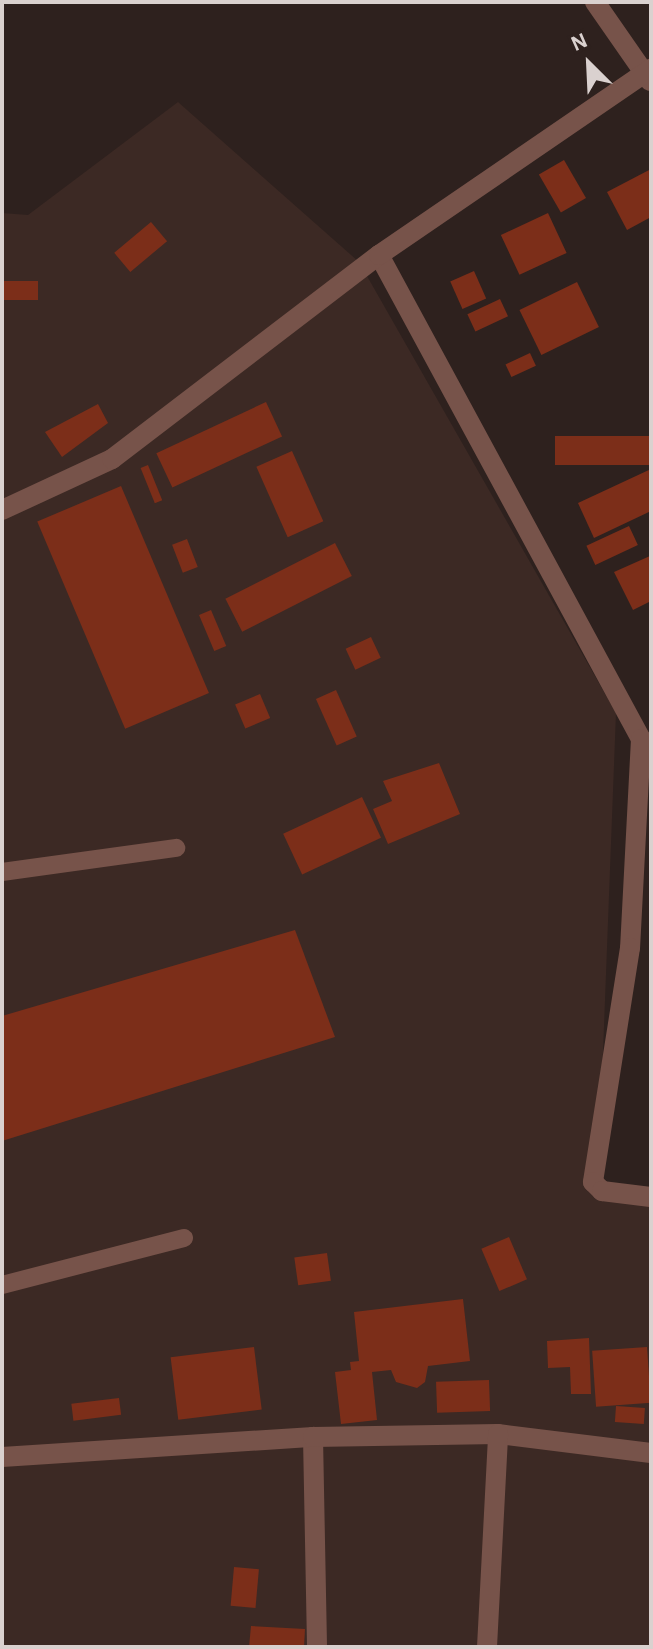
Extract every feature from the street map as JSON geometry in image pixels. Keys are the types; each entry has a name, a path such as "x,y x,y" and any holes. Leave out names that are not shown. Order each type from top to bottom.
{"street":[{"path":"2,510 112,459 379,255 649,74 595,2"},
{"path":"379,255 646,740 641,950 593,1182 602,1191 651,1197"},
{"path":"487,1647 498,1434"},
{"path":"2,1457 313,1437 498,1434 651,1453"},
{"path":"313,1437 317,1647"}],"lane":[{"path":"2,872 176,848"},
{"path":"2,1285 184,1238"}],"shaded area":[{"path":"178,102 359,262 616,713 598,1183 651,1191 651,1647 2,1647 2,213 28,215"}],"building":[{"path":"564,160 586,198 561,213 539,175"},
{"path":"651,169 651,217 627,230 607,192"},
{"path":"548,213 567,253 519,275 501,235"},
{"path":"151,222 167,241 130,272 114,253"},
{"path":"474,271 486,298 462,309 450,282"},
{"path":"2,281 38,281 38,300 2,300"},
{"path":"577,282 599,327 541,355 519,310"},
{"path":"500,299 508,316 475,331 467,314"},
{"path":"530,353 536,366 511,377 506,364"},
{"path":"266,402 282,436 172,488 156,453"},
{"path":"98,404 108,423 62,457 45,432"},
{"path":"555,436 651,436 651,465 555,465"},
{"path":"292,451 323,521 288,537 256,467"},
{"path":"148,465 162,500 155,503 141,468"},
{"path":"651,469 651,511 594,538 578,503"},
{"path":"121,486 209,693 125,729 37,522"},
{"path":"629,526 638,545 595,565 586,546"},
{"path":"187,539 198,567 183,573 172,545"},
{"path":"335,543 352,576 242,632 225,599"},
{"path":"650,556 651,601 633,610 614,572"},
{"path":"211,610 226,646 214,651 199,615"},
{"path":"371,637 381,658 355,670 346,649"},
{"path":"336,690 357,737 337,746 316,699"},
{"path":"260,694 270,718 245,728 235,705"},
{"path":"439,763 460,814 388,844 373,809 392,801 383,781"},
{"path":"362,797 381,838 302,875 283,834"},
{"path":"295,930 335,1037 2,1141 2,1016"},
{"path":"509,1237 527,1279 499,1291 481,1249"},
{"path":"327,1253 331,1281 298,1285 294,1258"},
{"path":"463,1299 470,1361 428,1366 425,1382 417,1388 396,1382 391,1370 372,1372 377,1420 341,1424 335,1372 351,1370 350,1362 359,1361 354,1312"},
{"path":"589,1338 591,1394 571,1394 570,1367 548,1368 547,1341"},
{"path":"254,1347 262,1410 178,1420 171,1357"},
{"path":"647,1347 651,1403 596,1407 592,1351"},
{"path":"489,1380 490,1411 437,1413 436,1382"},
{"path":"119,1398 121,1415 73,1421 71,1404"},
{"path":"616,1406 645,1408 644,1424 615,1422"},
{"path":"234,1567 259,1569 256,1608 231,1606"},
{"path":"251,1626 305,1629 304,1647 249,1647"}]}
